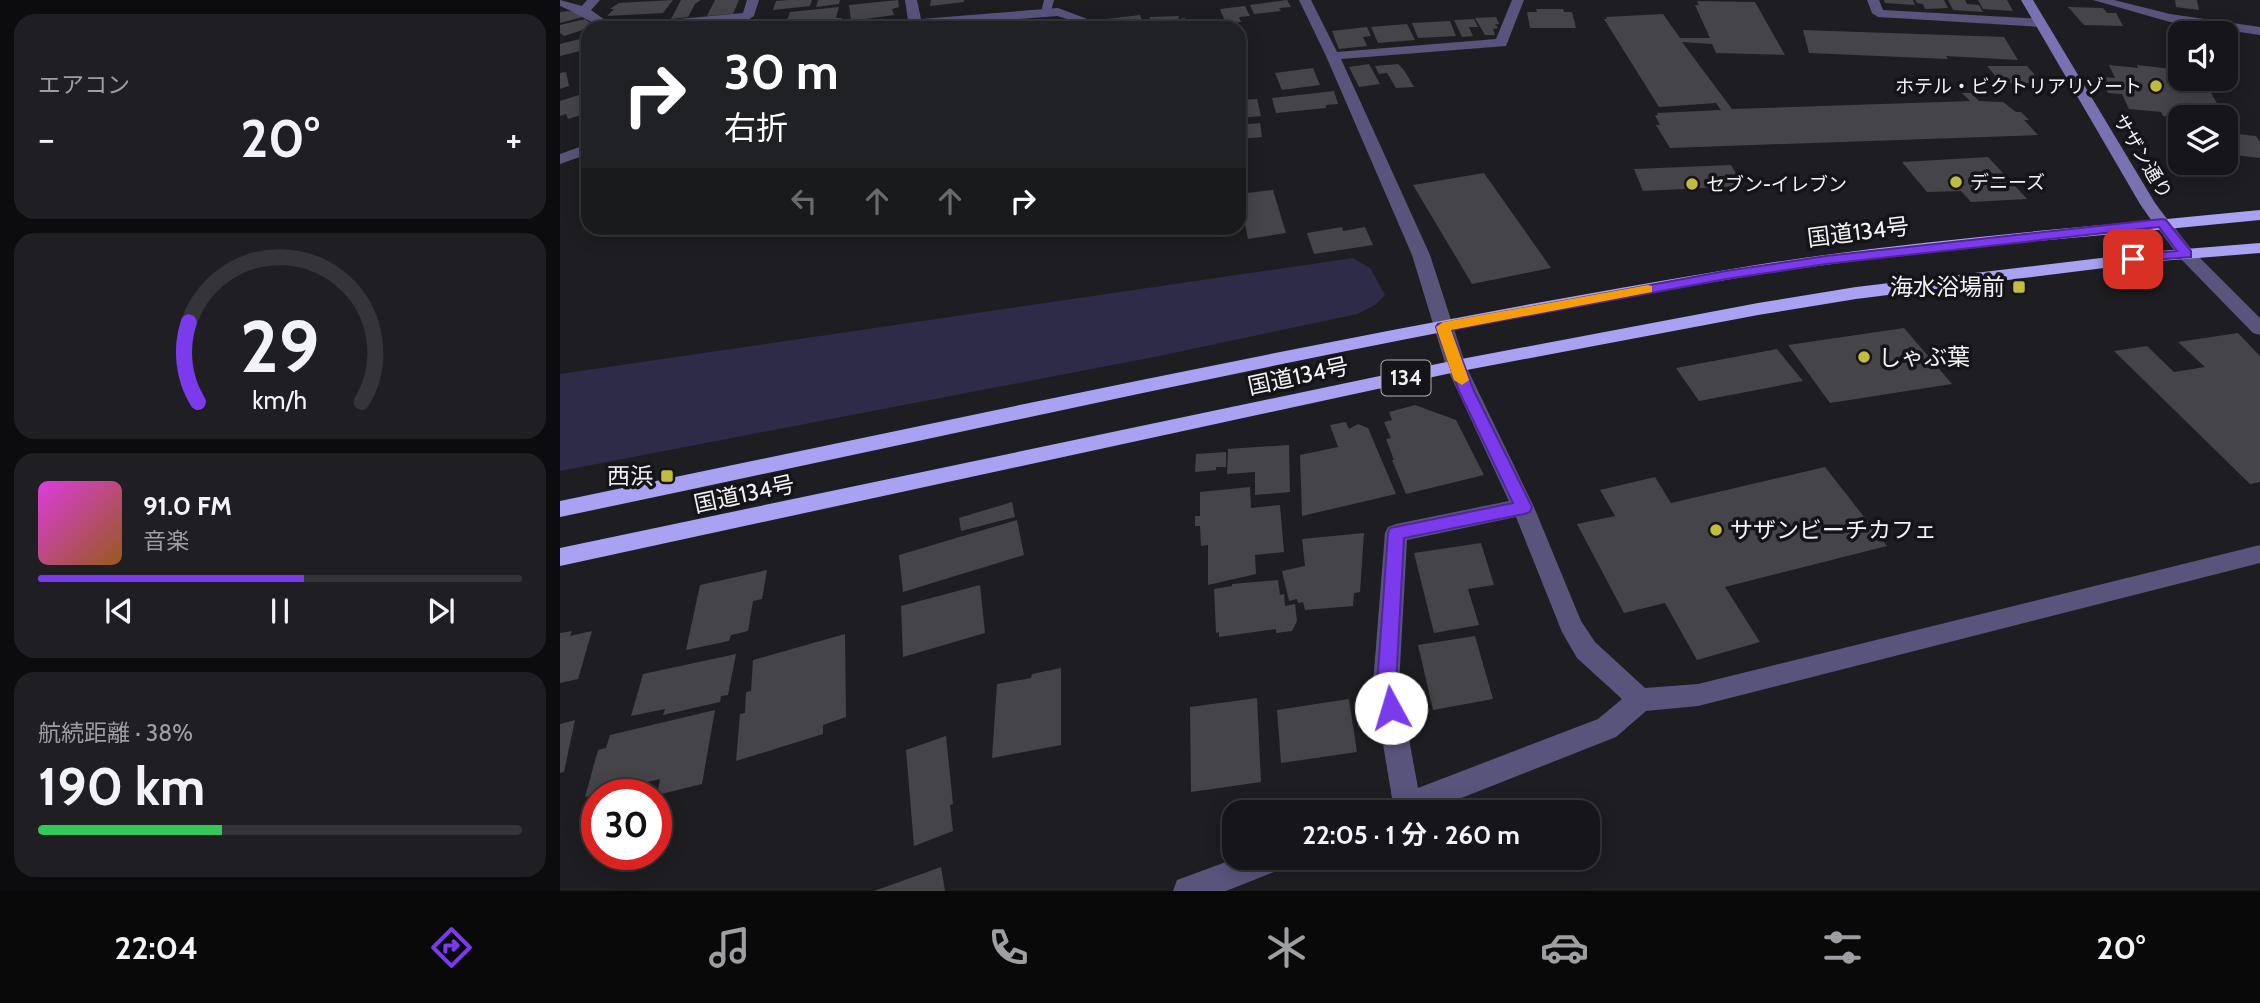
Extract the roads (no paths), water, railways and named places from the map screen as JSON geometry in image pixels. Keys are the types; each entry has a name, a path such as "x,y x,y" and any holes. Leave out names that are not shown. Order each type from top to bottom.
{"highway":[{"name":"国道134号","path":"560,509 1443,327 1713,277 1814,262 2162,223 2260,215"},
{"name":"国道134号","path":"560,557 1456,366 1856,293 2186,254 2260,248"}],"street":[{"path":"584,11 594,0"},
{"path":"697,21 748,16 753,0"},
{"path":"911,0 915,21"},
{"path":"1305,0 1333,56 1421,255 1456,366 1524,507 1571,625 1586,650 1640,700"},
{"path":"1333,56 1501,43 1518,0"},
{"path":"1873,0 1878,13 2041,23"},
{"name":"サザン通り","path":"2027,0 2148,204 2162,223"},
{"path":"2099,0 2170,18 2260,31"},
{"path":"560,2 584,11 599,21"},
{"path":"931,21 1047,6 1084,21"},
{"path":"560,159 581,152"},
{"path":"2162,223 2186,254 2260,329"},
{"path":"1398,800 1386,684 1396,533 1524,507"},
{"path":"1422,800 1607,729 1640,700 1698,695 2260,554"},
{"path":"1188,891 1243,870"}],"place":[{"name":"ホテル・ビクトリアリゾート","path":"2156,86"},
{"name":"デニーズ","path":"1956,182"},
{"name":"セブン-イレブン","path":"1692,184"},
{"name":"海水浴場前","path":"2019,287"},
{"name":"しゃぶ葉","path":"1864,357"},
{"name":"西浜","path":"667,476"},
{"name":"サザンビーチカフェ","path":"1716,530"}]}
